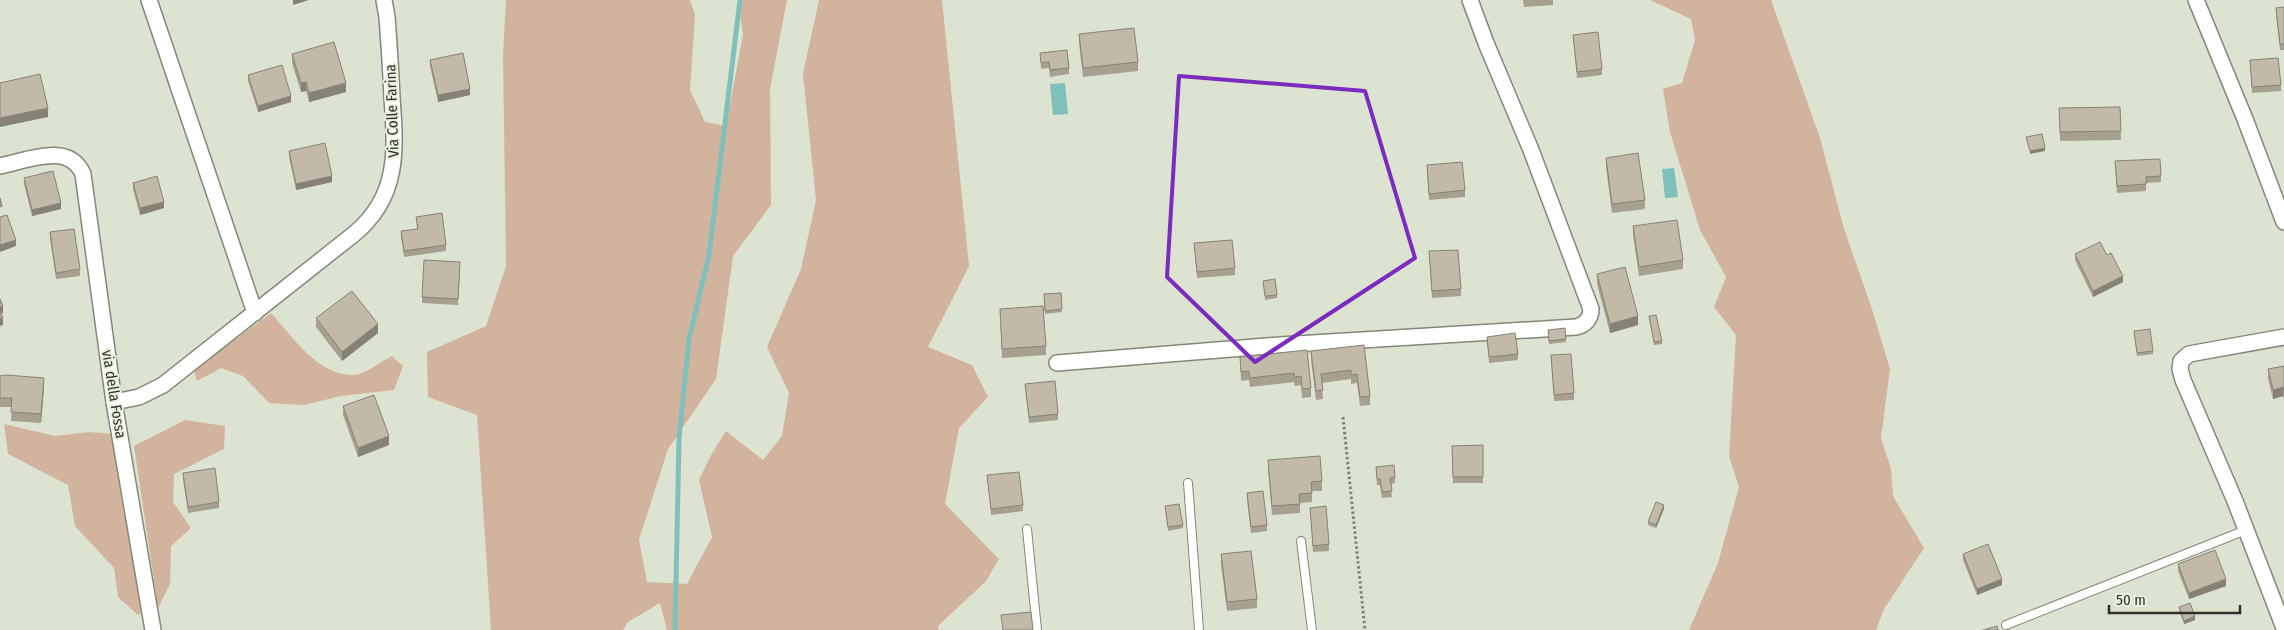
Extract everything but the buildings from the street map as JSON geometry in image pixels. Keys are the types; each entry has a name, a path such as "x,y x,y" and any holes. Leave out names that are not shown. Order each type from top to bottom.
{"street":[{"path":"149,0 255,312"},
{"name":"Via Colle Farina","path":"114,402 139,397 163,385 363,227 374,214 392,175 395,143 387,17 384,0"},
{"path":"1056,363 1280,345 1576,327 1585,323 1589,318 1591,309 1531,150 1470,0"},
{"path":"2196,0 2245,119 2284,222"},
{"name":"via della Fossa","path":"0,166 56,154 73,160 82,174 114,402 153,630"},
{"path":"2284,337 2189,354 2181,363 2180,369 2284,628"}],"lane":[{"path":"1188,483 1199,630"},
{"path":"1027,529 1037,630"},
{"path":"2006,625 2246,530"},
{"path":"1301,541 1312,630"}],"path":[{"path":"1343,417 1365,630"}],"highlighted area":[{"path":"1179,76 1365,91 1415,258 1255,362 1167,277"}],"shaded area":[{"path":"506,0 690,0 695,15 690,90 705,122 726,126 743,35 738,0 787,0 770,89 771,205 733,256 716,379 668,449 639,540 647,582 687,584 712,537 699,480 711,455 726,431 763,460 782,436 789,393 767,347 801,269 816,200 803,74 819,0 942,0 969,266 928,347 972,365 988,397 959,428 945,504 999,559 986,581 938,626 939,630 667,630 660,603 628,622 623,630 491,630 477,415 428,397 427,352 486,326 506,266 503,55"},
{"path":"1650,0 1771,0 1820,138 1844,229 1872,309 1890,369 1881,438 1891,469 1893,496 1924,548 1884,609 1876,630 1689,630 1718,563 1739,487 1729,456 1736,335 1714,307 1726,277 1700,230 1670,132 1663,89 1682,83 1695,40 1691,19"},
{"path":"271,313 307,353 329,369 341,374 358,374 392,356 403,366 394,390 341,396 304,405 269,403 243,376 221,368 197,381 194,370"},
{"path":"185,420 225,426 224,449 174,474 173,502 191,528 171,546 170,584 158,608 134,446"},
{"path":"4,424 55,436 89,432 113,434 144,611 138,615 118,597 114,568 75,526 68,485 8,454"}],"water":[{"path":"1065,83 1068,114 1053,115 1050,84"},
{"path":"1674,168 1678,197 1665,198 1662,169"}],"waterway":[{"path":"675,630 679,439 689,339 709,255 740,0"}]}
